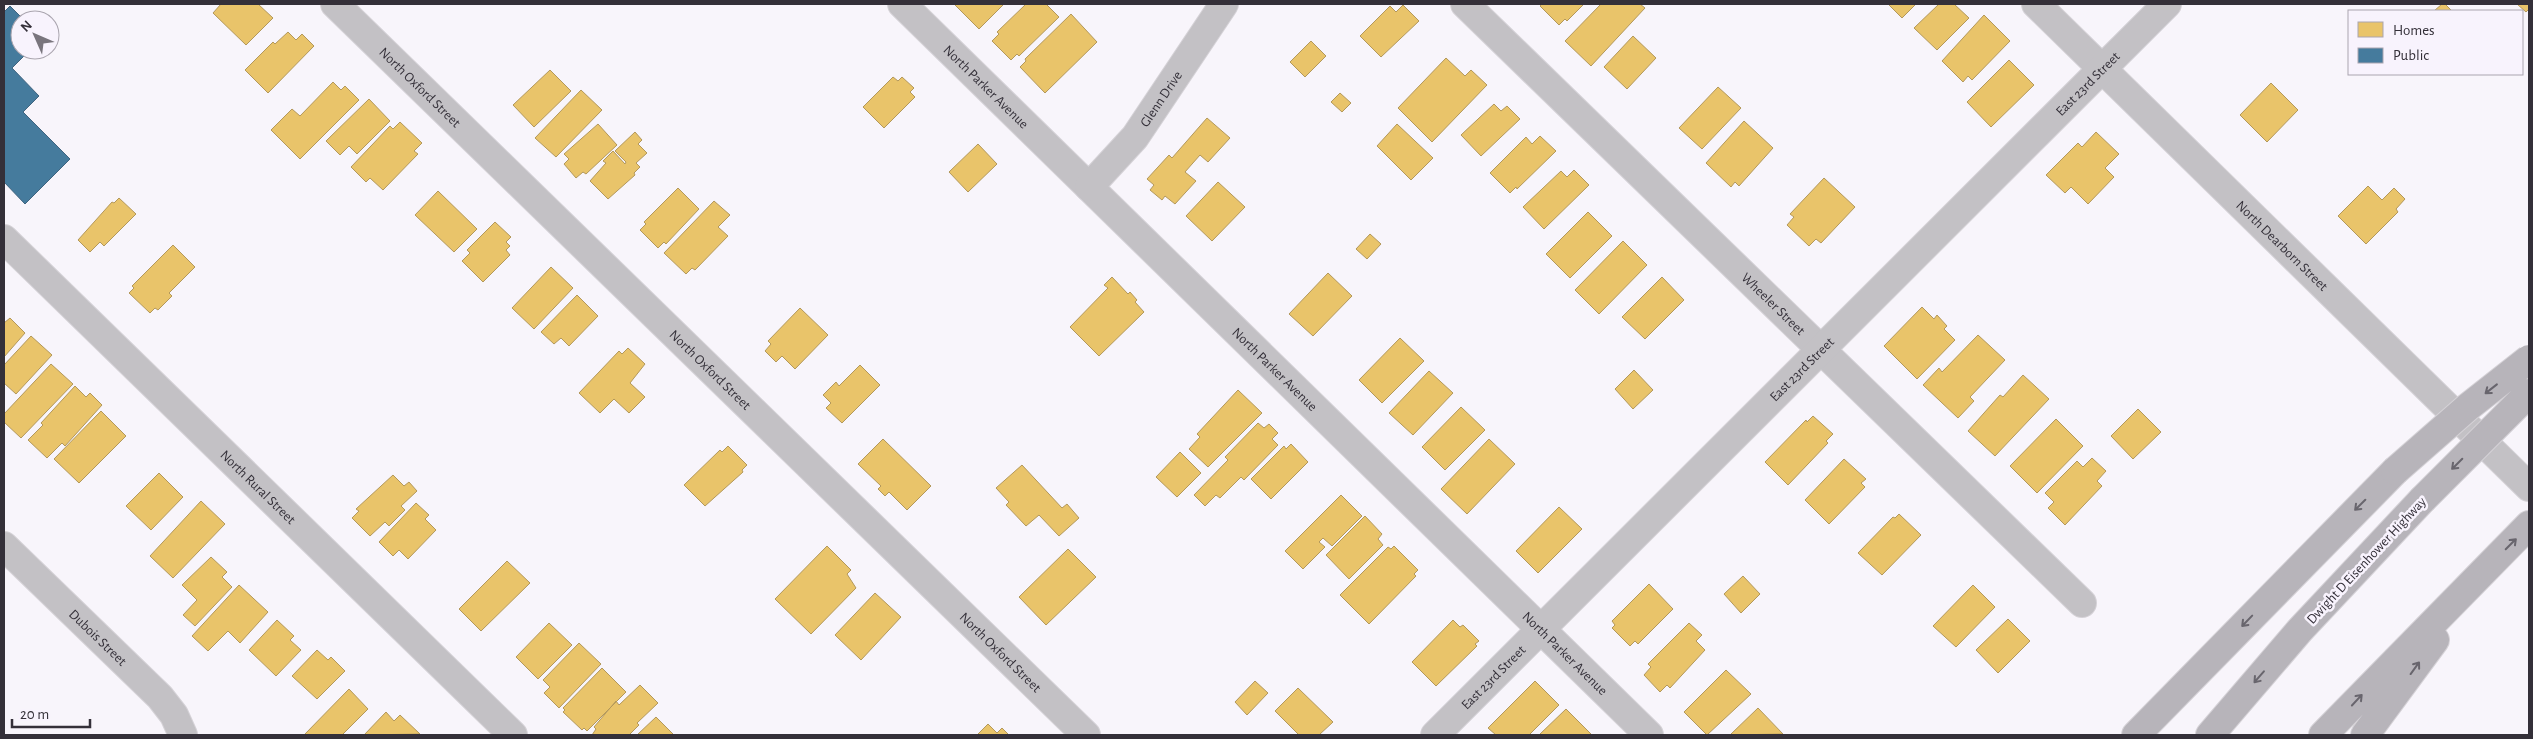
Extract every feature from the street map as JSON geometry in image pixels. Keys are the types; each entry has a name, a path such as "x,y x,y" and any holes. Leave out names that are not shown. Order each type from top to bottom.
{"highway":[{"path":"2136,735 2395,471 2468,407 2529,359"},
{"name":"Dwight D Eisenhower Highway","path":"2210,735 2300,630 2422,500 2529,393"},
{"path":"2323,735 2529,525"},
{"path":"2365,735 2492,562"}],"street":[{"name":"North Oxford Street","path":"335,4 1086,735"},
{"name":"North Parker Avenue","path":"902,4 1649,735"},
{"name":"Glenn Drive","path":"1089,187 1135,138 1224,4"},
{"name":"Wheeler Street","path":"1465,4 2082,603"},
{"name":"North Dearborn Street","path":"2036,4 2529,488"},
{"name":"East 23rd Street","path":"1434,735 2103,70 2167,4"},
{"name":"North Rural Street","path":"4,239 513,735"},
{"name":"Dubois Street","path":"4,546 160,697 174,715 183,735"}],"building: Homes":[{"path":"221,4 258,4 273,18 246,45 213,13"},
{"path":"954,4 1004,4 979,29"},
{"path":"1026,4 1046,4 1059,17 1019,56 1017,54 1011,60 992,41 999,34 997,32"},
{"path":"1542,4 1584,4 1567,21 1565,19 1559,25 1540,6"},
{"path":"1601,4 1640,4 1645,8 1591,66 1565,41"},
{"path":"1888,4 1916,4 1902,18"},
{"path":"1939,4 1954,4 1969,18 1937,50 1914,28"},
{"path":"2442,4 2445,4 2451,10 2435,10"},
{"path":"2517,4 2529,4 2529,9 2526,12"},
{"path":"1403,5 1419,21 1381,57 1360,36 1390,6 1396,12"},
{"path":"1071,14 1097,42 1045,93 1020,67 1026,61 1025,59"},
{"path":"1984,15 2010,41 1972,80 1968,76 1963,82 1942,61"},
{"path":"288,32 296,40 302,34 314,46 268,93 245,70 273,42 275,44"},
{"path":"1633,36 1656,58 1627,89 1604,67"},
{"path":"1311,41 1326,56 1305,77 1290,62"},
{"path":"1446,58 1465,76 1471,70 1487,85 1432,142 1398,108"},
{"path":"2009,60 2034,85 1991,127 1967,102"},
{"path":"550,70 571,91 534,127 513,105"},
{"path":"893,77 898,81 902,77 914,88 910,92 915,97 884,128 863,107"},
{"path":"333,82 341,90 345,86 359,100 300,159 271,130 292,109 300,116"},
{"path":"2271,83 2298,110 2267,142 2240,115"},
{"path":"1718,87 1741,108 1702,149 1679,128"},
{"path":"581,90 602,110 556,157 535,138"},
{"path":"1340,93 1351,103 1342,112 1331,102"},
{"path":"369,99 390,121 357,154 349,146 340,155 326,141"},
{"path":"1494,104 1501,111 1507,106 1520,119 1481,156 1461,135"},
{"path":"1207,118 1230,138 1208,162 1200,155 1185,172 1196,181 1175,204 1165,196 1162,200 1150,190 1154,185 1147,179 1169,155 1172,158"},
{"path":"1744,121 1773,148 1739,186 1735,182 1731,187 1706,163"},
{"path":"400,122 422,143 414,151 418,154 383,190 370,178 366,182 351,167 390,126 393,129"},
{"path":"598,124 617,145 586,174 583,172 576,178 564,164 569,159 564,154"},
{"path":"1397,124 1433,158 1411,180 1377,146"},
{"path":"635,132 642,140 638,144 647,153 636,163 640,167 634,173 635,175 608,199 590,181 606,163 603,161 613,151 625,164 626,162 615,151"},
{"path":"2096,132 2119,154 2105,168 2114,177 2088,204 2071,187 2065,193 2046,175 2078,143 2082,147"},
{"path":"1540,136 1556,151 1517,189 1516,187 1510,193 1490,173 1526,137 1532,144"},
{"path":"978,144 997,164 968,192 949,172"},
{"path":"1574,170 1589,185 1544,229 1523,207 1561,171 1567,177"},
{"path":"1824,178 1855,207 1821,243 1816,239 1809,246 1787,225 1794,217 1790,214"},
{"path":"1218,182 1245,207 1212,241 1186,216"},
{"path":"2368,186 2382,200 2394,188 2405,199 2396,209 2398,212 2366,244 2338,216"},
{"path":"678,188 699,209 666,244 664,242 658,248 640,230 646,224 644,222"},
{"path":"438,191 477,229 454,252 415,215"},
{"path":"119,198 136,214 104,246 100,242 90,252 78,240 112,202 114,203"},
{"path":"714,201 730,215 718,227 728,236 695,270 692,268 686,274 664,253"},
{"path":"1588,212 1612,236 1570,278 1546,254"},
{"path":"495,222 511,237 506,242 510,246 506,250 510,255 483,282 462,261 470,253 467,250"},
{"path":"1370,234 1381,244 1367,259 1356,249"},
{"path":"1623,241 1647,265 1599,314 1575,290"},
{"path":"173,245 195,267 169,293 172,296 158,310 155,308 150,313 129,293 134,288 132,286"},
{"path":"551,267 573,288 534,329 512,308"},
{"path":"1328,273 1352,296 1313,336 1289,314"},
{"path":"1112,277 1128,294 1130,292 1137,300 1135,302 1144,312 1099,356 1070,327 1108,288 1104,285"},
{"path":"1662,277 1684,300 1645,339 1622,317"},
{"path":"577,295 598,316 569,346 561,338 554,344 541,332"},
{"path":"1922,307 1934,319 1937,315 1947,326 1944,329 1955,340 1917,379 1884,346"},
{"path":"800,308 828,335 795,369 782,356 776,362 765,351 771,344 768,341"},
{"path":"10,318 25,333 4,357 4,323"},
{"path":"1978,335 2005,360 1970,397 1974,401 1958,418 1923,385 1939,368 1942,372"},
{"path":"31,336 52,355 16,394 4,383 4,365"},
{"path":"1400,338 1424,361 1382,403 1359,380"},
{"path":"628,348 645,364 630,383 645,397 629,413 614,399 600,413 579,393 619,351 622,354"},
{"path":"51,364 73,384 21,438 4,422 4,414"},
{"path":"860,365 880,385 842,423 826,408 831,403 823,395 836,382 839,386"},
{"path":"1634,370 1653,390 1633,409 1615,389"},
{"path":"1429,371 1453,393 1413,435 1389,413"},
{"path":"2023,375 2049,399 1995,456 1968,431 2000,395 2003,397"},
{"path":"75,386 86,397 90,393 102,405 65,446 62,443 47,458 28,440"},
{"path":"1238,390 1262,413 1208,467 1189,449 1200,437 1197,434"},
{"path":"1461,407 1485,430 1445,470 1422,447"},
{"path":"2138,409 2161,432 2133,459 2111,436"},
{"path":"101,411 126,436 79,483 54,459"},
{"path":"1813,416 1833,434 1826,441 1828,443 1788,485 1765,462 1806,420 1807,422"},
{"path":"2056,419 2083,446 2037,493 2010,466"},
{"path":"1258,423 1264,428 1269,424 1278,433 1272,439 1278,445 1244,480 1241,477 1220,498 1216,495 1205,506 1194,495 1228,460 1225,457"},
{"path":"883,439 931,486 907,510 889,492 885,496 878,489 881,486 858,464"},
{"path":"1489,439 1515,464 1467,514 1441,489"},
{"path":"1291,444 1308,462 1271,499 1251,479 1284,446 1286,449"},
{"path":"728,446 747,465 742,470 743,472 705,506 684,485 720,450 722,452"},
{"path":"1180,452 1201,473 1177,497 1156,477"},
{"path":"2092,458 2106,471 2097,481 2102,486 2065,525 2048,508 2054,502 2045,493 2077,461 2083,467"},
{"path":"1844,459 1866,479 1861,483 1865,487 1829,524 1805,500"},
{"path":"1022,465 1062,508 1067,504 1079,518 1059,536 1039,515 1026,526 1006,505 1009,502 996,488"},
{"path":"159,473 183,497 151,530 126,506"},
{"path":"393,475 404,486 409,482 417,491 401,506 405,510 389,526 385,522 370,536 352,518 359,511 356,509"},
{"path":"1341,495 1362,516 1332,546 1323,538 1319,542 1325,547 1303,569 1285,551"},
{"path":"201,501 225,524 173,578 150,556"},
{"path":"416,503 429,515 425,519 436,530 408,559 399,550 393,556 379,542"},
{"path":"1559,507 1582,529 1538,573 1516,551"},
{"path":"1899,514 1921,535 1882,575 1858,553 1893,517 1895,518"},
{"path":"1365,516 1382,534 1378,539 1383,545 1349,579 1326,555"},
{"path":"827,546 851,570 847,574 856,588 811,634 775,599"},
{"path":"1394,546 1418,570 1414,574 1416,576 1369,624 1340,595 1388,547 1391,549"},
{"path":"1068,549 1096,577 1046,625 1019,597"},
{"path":"211,557 227,572 222,577 232,587 195,626 183,615 197,600 182,585"},
{"path":"507,561 530,583 481,631 459,609"},
{"path":"1743,576 1760,594 1741,613 1724,594"},
{"path":"1649,584 1673,609 1638,644 1635,641 1630,646 1612,628 1615,625 1612,621"},
{"path":"239,585 268,612 240,643 228,631 208,651 192,636"},
{"path":"1973,585 1995,607 1956,647 1933,626"},
{"path":"875,593 901,617 861,660 835,635"},
{"path":"2008,619 2030,641 1998,673 1976,650"},
{"path":"277,620 294,636 290,640 301,650 276,676 249,650"},
{"path":"1453,620 1460,627 1463,625 1479,641 1475,644 1477,646 1436,686 1412,662"},
{"path":"549,623 572,645 538,679 516,657"},
{"path":"1689,623 1702,635 1696,641 1705,650 1670,688 1667,685 1660,692 1644,675 1651,667 1648,664"},
{"path":"579,643 601,664 559,708 544,693 550,687 543,680"},
{"path":"317,650 328,660 331,657 345,671 317,699 292,676"},
{"path":"602,668 626,692 587,731 584,728 582,730 563,712 565,710 563,708"},
{"path":"1726,670 1751,694 1707,735 1684,712"},
{"path":"1255,681 1268,693 1247,715 1235,702"},
{"path":"1535,681 1559,705 1529,735 1496,735 1488,728"},
{"path":"640,685 658,703 637,723 639,725 629,735 592,735 596,729 594,727 616,701 619,705"},
{"path":"1298,688 1333,722 1319,735 1299,735 1275,711"},
{"path":"349,689 368,709 342,735 304,735"},
{"path":"1758,708 1783,734 1730,735"},
{"path":"1566,709 1592,735 1539,735"},
{"path":"386,712 394,721 400,715 420,734 364,735"},
{"path":"656,717 674,735 637,735"},
{"path":"988,724 997,733 1002,728 1009,735 977,735"}],"building: Public":[{"path":"10,6 14,10 10,10 10,60 20,60 12,68 39,96 23,112 70,159 25,204 4,182 4,12"}]}
